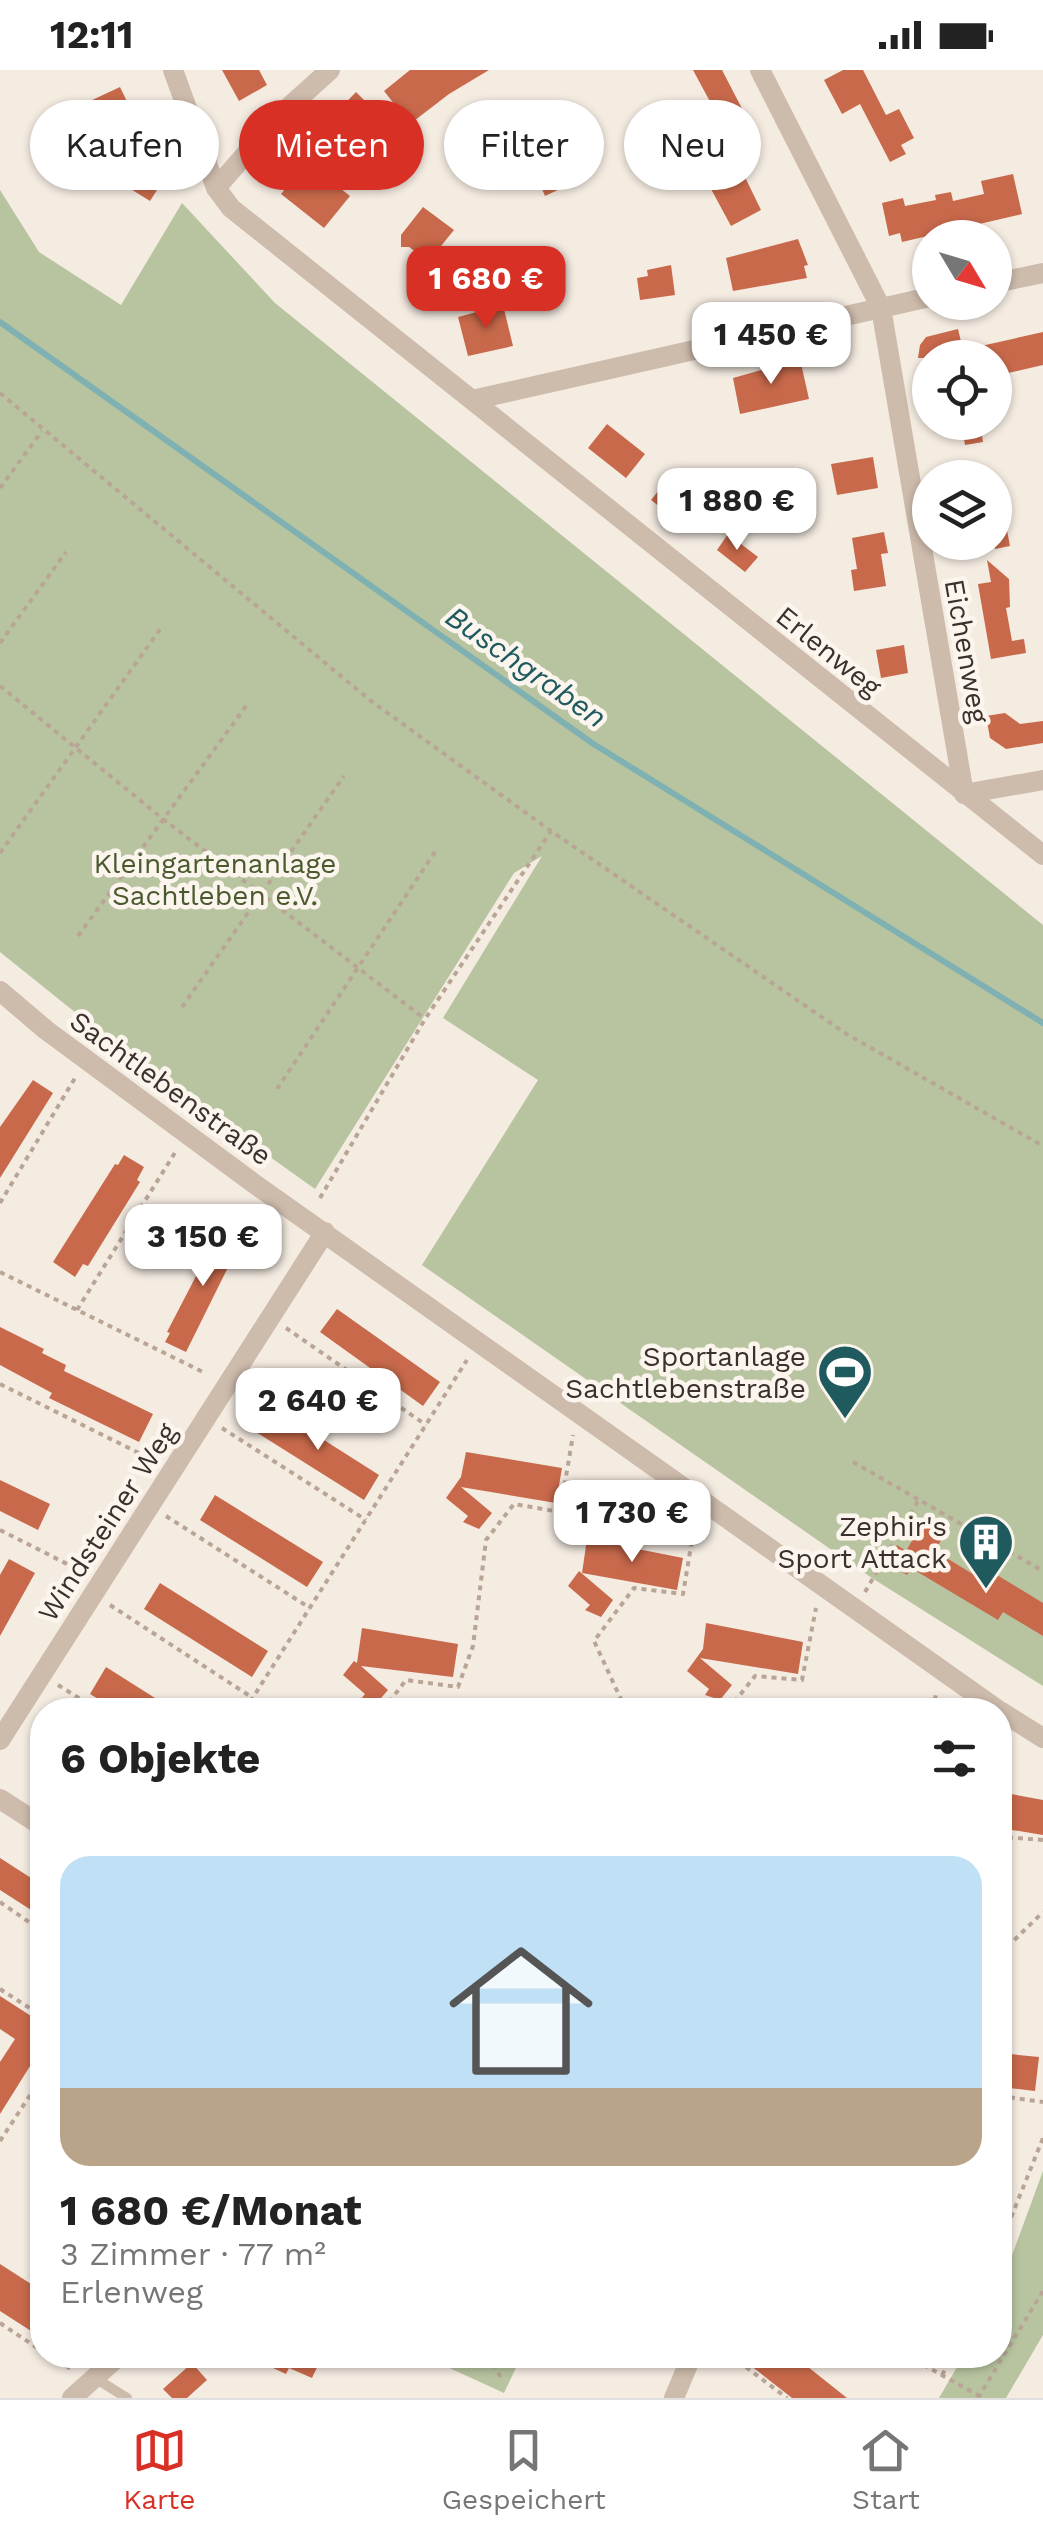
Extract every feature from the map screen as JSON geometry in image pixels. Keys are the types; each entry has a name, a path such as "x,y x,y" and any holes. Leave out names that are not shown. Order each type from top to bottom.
{"street":[{"name":"Erlenweg","path":"172,70 183,100"},
{"path":"219,185 280,115 330,70"},
{"name":"Eichenweg","path":"760,70 881,308 964,794"},
{"name":"Erlenweg","path":"218,190 231,208 1043,855"},
{"path":"1012,279 1043,273"},
{"path":"472,400 912,301"},
{"path":"964,794 1043,780"},
{"name":"Sachtlebenstraße","path":"0,991 109,1078 982,1698"},
{"name":"Windsteiner Weg","path":"0,1740 325,1232"},
{"name":"Sachtlebenstraße","path":"1012,1718 1043,1738"},
{"path":"0,1799 30,1818"},
{"path":"72,2398 87,2376 100,2368"},
{"path":"674,2398 687,2368"}],"lane":[{"path":"87,2376 127,2398"}],"path":[{"path":"0,393 371,701 845,1033 1043,1146"},
{"path":"0,488 42,431"},
{"path":"0,642 66,552"},
{"path":"0,853 161,628"},
{"path":"0,686 74,749 425,1019"},
{"path":"78,936 249,702"},
{"path":"182,1007 344,776"},
{"path":"320,1198 425,1019 551,830"},
{"path":"277,1089 437,849"},
{"path":"0,1202 75,1078"},
{"path":"78,1310 176,1151"},
{"path":"0,1272 205,1373"},
{"path":"285,1328 426,1426"},
{"path":"109,1605 253,1698 468,1360"},
{"path":"0,1384 151,1459"},
{"path":"222,1428 366,1520"},
{"path":"393,1698 406,1680 458,1687 473,1646 486,1540 514,1504 560,1512 572,1435"},
{"path":"853,1462 1043,1572"},
{"path":"865,1592 919,1500"},
{"path":"166,1516 310,1608"},
{"path":"620,1698 594,1641 634,1588 682,1594 696,1522"},
{"path":"0,1530 80,1571"},
{"path":"737,1698 754,1676 802,1680 816,1608"},
{"path":"58,1685 79,1698"},
{"path":"935,1698 936,1694"},
{"path":"1012,1837 1043,1840"},
{"path":"0,1902 30,1923"},
{"path":"1012,1942 1043,1912"},
{"path":"0,1989 30,2008"},
{"path":"0,2140 30,2096"},
{"path":"1012,2098 1043,2102"},
{"path":"1012,2215 1043,2138"},
{"path":"1012,2344 1043,2292"},
{"path":"0,2323 30,2341"},
{"path":"73,2368 87,2376"},
{"path":"496,2368 501,2378"},
{"path":"747,2368 787,2398"},
{"path":"929,2368 980,2397 997,2368"},
{"path":"942,2375 946,2368"}],"green space":[{"name":"Kleingartenanlage Sachtleben e.V.","path":"0,190 39,252 121,305 182,203 275,303 1043,925 1043,1686 872,1578 422,1265 538,1080 443,1018 542,856 514,873 315,1189 137,1062 0,952"},
{"path":"1043,2171 1043,2335 1006,2398 939,2398 956,2368 1012,2368 1012,2255"},
{"path":"449,2368 516,2368 504,2393"}],"building":[{"path":"222,70 259,70 267,85 239,101"},
{"path":"410,70 489,70 424,113 424,100 391,100 384,91"},
{"path":"693,70 722,70 738,100 709,100"},
{"path":"843,70 863,70 886,115 899,109 914,138 901,145 906,154 890,162 860,104 842,114 824,80"},
{"path":"120,87 126,100 92,100"},
{"path":"356,92 364,100 348,100"},
{"path":"1013,174 1022,214 996,220 912,220 912,240 902,242 900,233 889,236 882,203 903,198 905,206 936,200 935,195 951,192 953,201 984,194 981,181"},
{"path":"132,190 157,190 150,201"},
{"path":"284,190 342,190 350,196 324,228 281,194"},
{"path":"712,190 751,190 761,210 731,226"},
{"path":"423,207 454,230 437,251 432,247 424,258 409,247 401,247 401,235"},
{"path":"798,239 808,265 804,266 807,278 733,291 726,258"},
{"path":"671,265 675,295 640,300 637,278 648,276 647,270"},
{"path":"503,305 513,346 468,356 458,317"},
{"path":"958,329 961,340 924,340"},
{"path":"1043,332 1043,365 1012,372 1012,340 1007,340"},
{"path":"800,359 809,399 740,414 733,378"},
{"path":"607,424 645,454 626,478 588,448"},
{"path":"964,440 983,440 983,442 965,445"},
{"path":"873,457 878,488 837,495 831,464"},
{"path":"676,469 712,498 691,524 674,509 669,514 651,500"},
{"path":"884,532 888,553 881,554 886,586 854,591 851,570 857,569 852,538"},
{"path":"728,534 758,557 745,572 717,550"},
{"path":"987,560 1009,579 1010,607 1006,608 1012,641 1024,639 1026,653 991,659 978,584 991,582"},
{"path":"904,645 908,673 881,678 876,650"},
{"path":"1005,713 1020,724 1043,721 1043,743 1006,749 990,738 986,716"},
{"path":"33,1080 53,1093 0,1178 0,1127"},
{"path":"124,1155 144,1167 137,1180 140,1182 88,1266 83,1264 75,1277 53,1262"},
{"path":"222,1226 243,1237 186,1352 165,1342 170,1333 167,1332"},
{"path":"337,1309 440,1382 423,1406 320,1332"},
{"path":"0,1327 44,1349 42,1353 66,1365 64,1371 153,1414 139,1442 49,1398 52,1393 0,1365"},
{"path":"272,1407 379,1475 364,1500 256,1432"},
{"path":"466,1452 562,1468 556,1503 461,1487 492,1513 479,1529 463,1522 468,1516 446,1498 461,1477"},
{"path":"0,1480 50,1504 38,1530 0,1511"},
{"path":"215,1495 323,1562 307,1587 200,1520"},
{"name":"Zephir's Sport Attack","path":"923,1522 944,1535 935,1551 981,1579 987,1569 1043,1603 1043,1636 1003,1612 998,1620 911,1568 907,1575 886,1562 897,1545 906,1551"},
{"path":"587,1539 683,1558 677,1590 582,1573"},
{"path":"9,1559 35,1573 0,1636 0,1575"},
{"path":"579,1571 613,1600 601,1617 585,1610 590,1605 568,1586"},
{"path":"160,1583 268,1651 252,1677 144,1609"},
{"path":"706,1623 803,1642 798,1674 700,1658 732,1685 722,1698 705,1695 709,1689 687,1671 703,1649"},
{"path":"362,1628 458,1644 453,1677 361,1666 388,1690 381,1698 362,1698 365,1694 343,1675 354,1661 357,1663"},
{"path":"106,1667 155,1698 96,1698 90,1694"},
{"path":"1012,1794 1043,1800 1043,1835 1012,1830"},
{"path":"0,1858 30,1877 30,1909 0,1890"},
{"path":"0,1996 30,2015 30,2066 0,2114 0,2062 15,2039 0,2029"},
{"path":"1012,2054 1039,2057 1035,2091 1012,2088"},
{"path":"0,2264 30,2283 30,2330 0,2311"},
{"path":"186,2368 196,2368 207,2380 187,2398 172,2398 163,2389"},
{"path":"289,2368 317,2368 312,2378"},
{"path":"754,2368 809,2368 847,2398 792,2398"}],"waterway":[{"name":"Buschgraben","path":"0,322 592,743 1043,1023"}],"place":[{"name":"Sportanlage Sachtlebenstraße","path":"845,1421"},
{"name":"Zephir's Sport Attack","path":"986,1591"}]}
